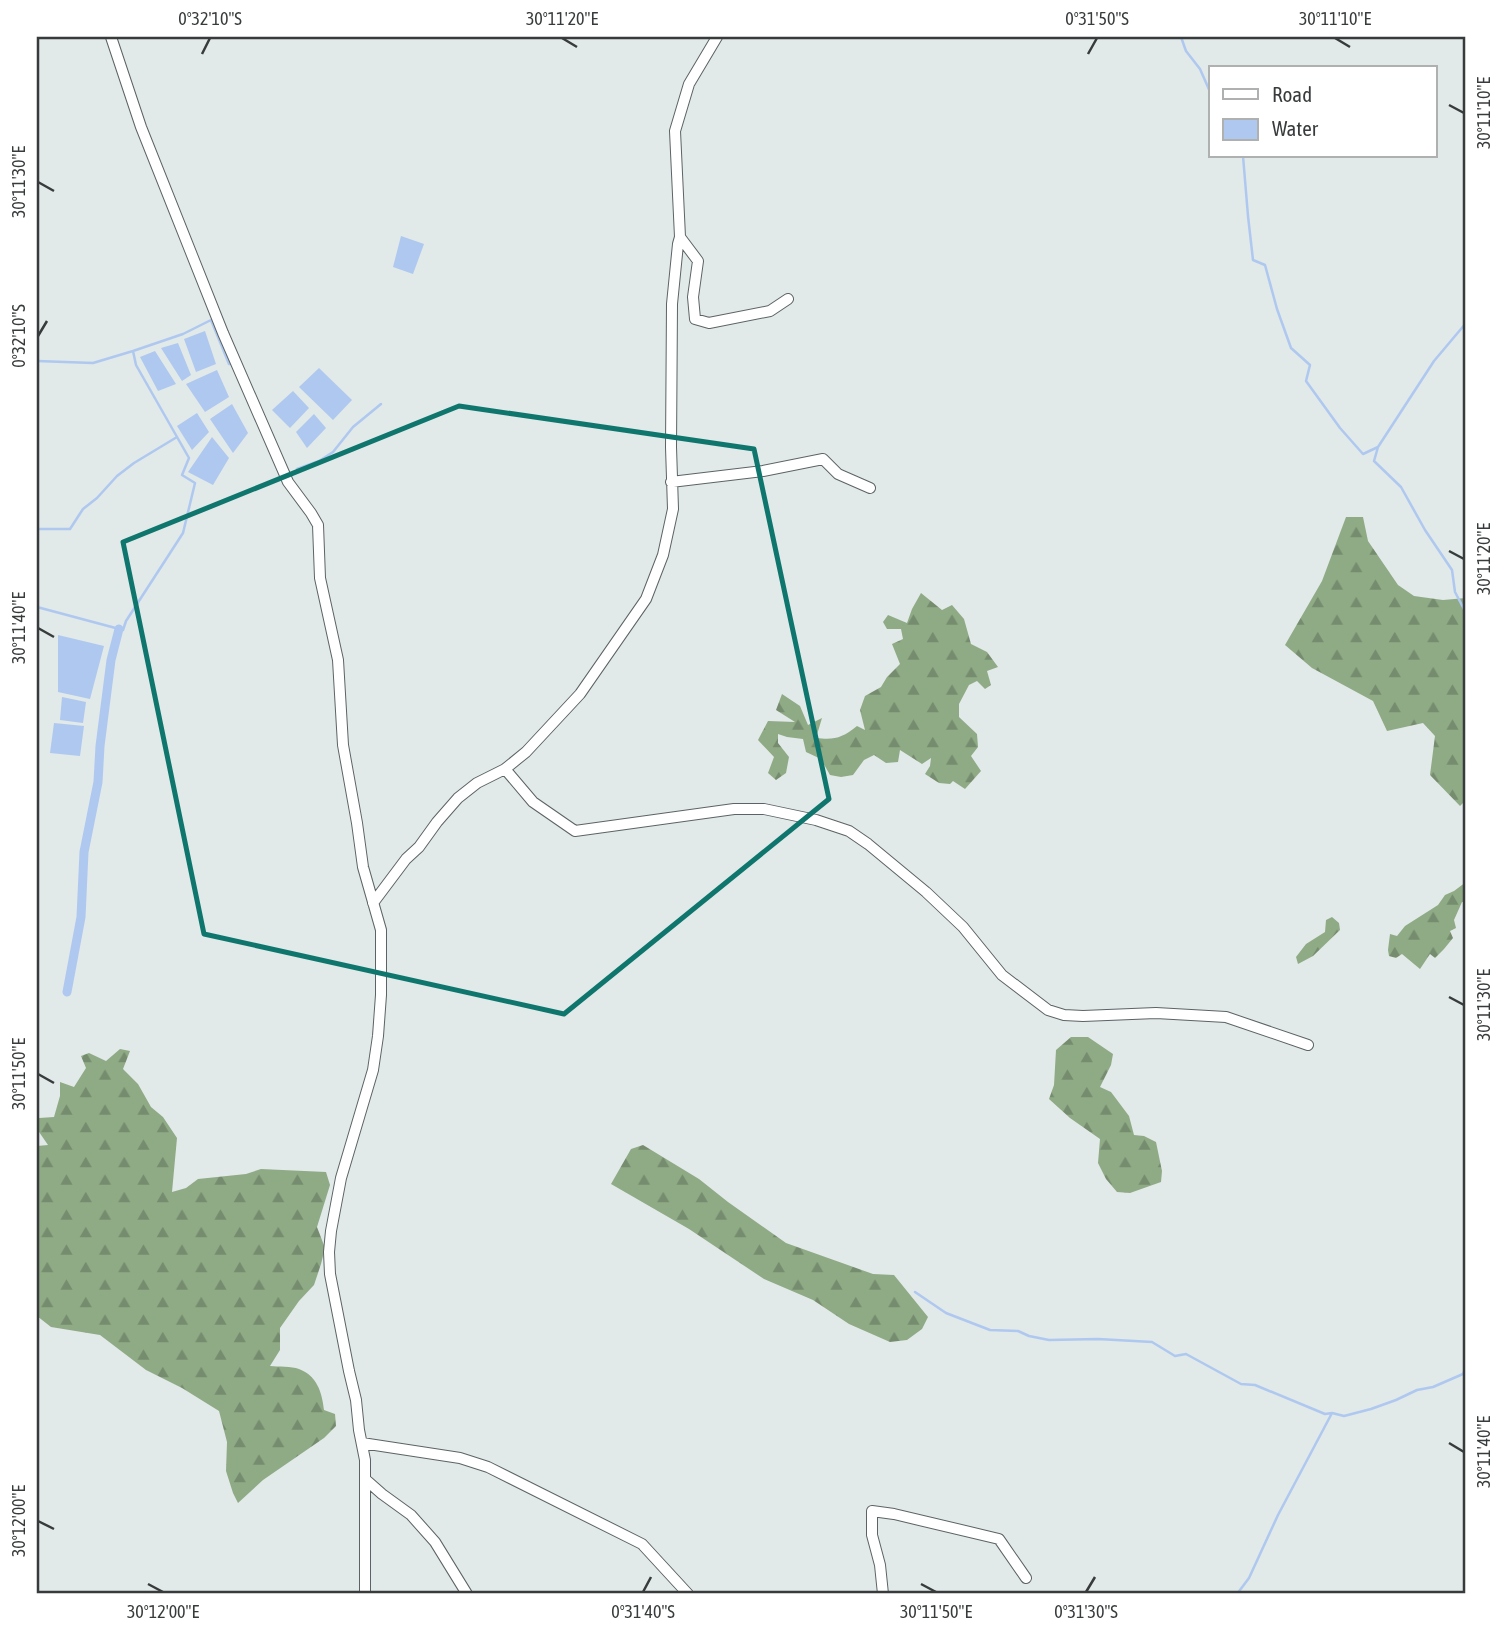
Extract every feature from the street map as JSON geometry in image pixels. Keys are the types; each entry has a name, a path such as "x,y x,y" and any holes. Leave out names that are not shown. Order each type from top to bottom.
{"street":[{"path":"111,37 141,127 223,333 288,482 318,525 320,578 338,660 343,745 358,823 363,867 380,930 381,995 373,1070 341,1178 329,1252 330,1274 356,1400 365,1460 365,1594"},
{"path":"373,902 458,798 477,783 505,769 526,752 580,694 646,599 663,555 673,509 672,304 680,237 675,131 689,84 717,37"},
{"path":"680,237 698,261 693,297 695,319 709,323 770,311 788,299"},
{"path":"671,482 764,471 822,459 838,474 870,488"},
{"path":"505,769 533,802 575,831 734,808 794,814 838,827 868,844 926,892 963,927 1002,975 1048,1010 1064,1015 1083,1016 1156,1013 1226,1017 1308,1045"},
{"path":"362,1443 442,1454 488,1467 642,1544 688,1594"},
{"path":"365,1479 411,1515 436,1542 467,1594"},
{"path":"883,1594 880,1565 872,1535 872,1511 999,1539 1026,1578"}],"highlighted area":[{"path":"459,406 754,449 829,799 564,1014 204,934 123,542"}],"green space":[{"path":"1346,517 1363,517 1368,541 1398,585 1414,596 1443,600 1466,598 1466,800 1460,806 1430,775 1435,736 1423,723 1387,731 1373,701 1312,668 1285,645 1322,581"},
{"path":"921,593 942,610 952,605 964,619 971,644 987,652 998,667 987,671 991,685 985,689 977,681 969,685 959,704 959,717 977,734 978,747 971,756 981,771 965,789 953,781 950,784 939,783 925,774 931,758 922,764 900,750 898,762 886,763 874,755 864,760 853,775 830,775 821,759 806,752 803,739 778,734 778,743 789,757 786,773 776,780 768,773 774,757 758,740 768,721 795,722 776,710 782,694 800,706 808,725 822,718 816,738 838,737 857,726 865,730 860,710 865,696 881,687 900,664 892,644 903,639 901,629 887,629 883,622 888,615 907,623"},
{"path":"1466,882 1466,902 1462,902 1454,920 1456,928 1450,931 1453,938 1435,958 1430,954 1420,969 1402,954 1396,958 1389,956 1390,934 1397,936 1405,926 1438,905 1445,895"},
{"path":"1332,917 1339,923 1340,930 1313,956 1298,964 1296,957 1306,944 1325,932 1326,920"},
{"path":"1071,1037 1088,1037 1113,1054 1111,1065 1100,1087 1111,1092 1129,1116 1134,1135 1156,1142 1162,1171 1161,1182 1130,1193 1117,1192 1098,1163 1100,1139 1049,1099 1054,1085 1056,1050"},
{"path":"120,1049 130,1051 123,1069 138,1084 151,1107 163,1117 177,1138 172,1192 186,1188 198,1179 246,1174 261,1169 326,1172 330,1185 317,1227 325,1248 321,1264 314,1285 280,1328 280,1350 270,1366 296,1368 310,1376 320,1391 324,1410 335,1414 336,1426 324,1438 263,1480 238,1503 226,1471 227,1442 219,1411 146,1370 100,1335 51,1327 37,1316 37,1146 48,1145 37,1129 37,1120 54,1117 60,1096 60,1082 74,1087 86,1068 81,1056 89,1053 106,1061"},
{"path":"643,1145 699,1179 786,1243 873,1274 894,1275 928,1317 922,1329 907,1340 890,1342 849,1324 813,1300 764,1279 689,1229 611,1184 631,1149"}],"water":[{"path":"401,236 424,244 413,274 393,267"},
{"path":"205,331 216,364 196,372 184,339"},
{"path":"178,343 191,375 182,381 161,348"},
{"path":"155,351 176,384 158,391 140,357"},
{"path":"319,368 352,400 333,420 299,387"},
{"path":"217,370 229,397 205,412 186,384"},
{"path":"293,391 309,408 290,428 272,410"},
{"path":"232,404 248,433 233,453 210,419"},
{"path":"197,413 209,432 192,450 177,426"},
{"path":"314,414 326,428 307,448 296,432"},
{"path":"212,437 229,458 213,485 188,472"},
{"path":"58,635 104,646 90,699 58,692"},
{"path":"62,697 86,702 83,723 60,720"},
{"path":"54,723 84,726 80,756 50,753"}],"waterway":[{"path":"1181,37 1186,51 1200,69 1209,89"},
{"path":"1243,158 1253,260 1265,265 1291,348 1310,365 1306,381 1340,428 1363,454 1378,447"},
{"path":"37,361 93,363 183,334 211,320 229,364 232,364"},
{"path":"1466,323 1434,361 1378,447 1374,461 1401,487 1452,570 1455,592 1466,613"},
{"path":"37,607 123,630 126,621 183,533 195,483 182,475 189,458 136,365 133,351"},
{"path":"297,469 319,461 333,452 353,427 381,404"},
{"path":"37,529 70,529 83,509 117,476 177,437"},
{"path":"67,992 81,917 84,852 98,782 111,660 119,629"},
{"path":"915,1292 946,1313 990,1330 1018,1331 1049,1340 1152,1342 1175,1356 1186,1354 1241,1384 1255,1385 1325,1414 1344,1416 1371,1409 1463,1374 1466,1367"},
{"path":"1237,1594 1249,1578 1278,1515 1332,1413"}]}
